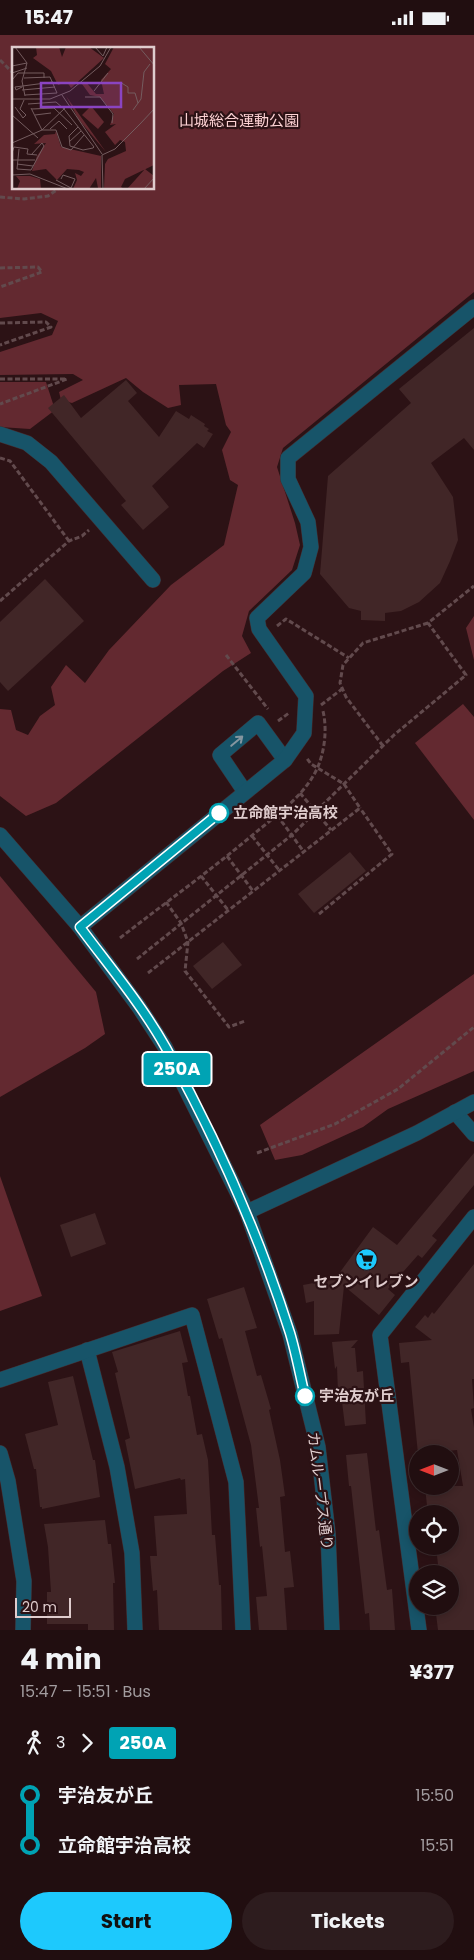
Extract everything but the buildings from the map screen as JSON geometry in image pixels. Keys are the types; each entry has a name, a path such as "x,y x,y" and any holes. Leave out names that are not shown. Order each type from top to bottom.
{"street":[{"path":"80,927 285,760 304,733 306,696 259,629 257,618 304,573 311,547 308,522 288,479 288,457 474,307"},
{"path":"0,434 27,443 51,462 153,580"},
{"path":"245,792 220,755 258,723 285,760"},
{"name":"カムループス通り","path":"0,835 80,927 139,1007 165,1047 247,1212 290,1334 318,1447 328,1534 332,1630"},
{"path":"247,1212 416,1133 474,1102"},
{"path":"455,1112 474,1134"},
{"path":"419,1630 380,1335 474,1217"},
{"path":"0,1380 192,1315 236,1482 243,1630"},
{"path":"87,1351 117,1467 132,1553 135,1630"},
{"path":"0,1453 8,1481 24,1581 23,1630"}],"path":[{"path":"0,60 12,71"},
{"path":"0,197 24,199 48,197 57,190"},
{"path":"0,269 38,267 42,272 0,287"},
{"path":"0,323 46,322 51,327 0,345"},
{"path":"0,379 67,379 0,404"},
{"path":"0,458 10,461 69,541"},
{"path":"0,601 69,541 82,536 100,519"},
{"path":"383,746 342,689 340,683 343,665 363,643 428,623 474,586"},
{"path":"136,959 291,835 383,746 466,675 428,623"},
{"path":"226,655 278,721 294,710 322,705 342,689"},
{"path":"319,915 392,854 344,784"},
{"path":"300,793 331,830"},
{"path":"148,973 360,808"},
{"path":"278,815 304,852"},
{"path":"252,835 279,871"},
{"path":"227,856 253,891"},
{"path":"201,876 228,910"},
{"path":"166,902 181,923 188,942 186,971 229,1027 246,1021"},
{"path":"257,1153 335,1124 398,1089 474,1027"}],"green space":[{"name":"山城総合運動公園","path":"0,35 474,35 474,292 283,448 277,467 300,545 292,570 249,611 242,636 251,653 223,671 56,803 26,816 0,796 0,709 11,710 16,730 28,735 40,716 55,705 51,687 66,665 85,683 109,650 171,585 224,545 238,485 230,480 222,450 231,432 226,425 216,384 179,385 181,405 168,408 143,392 126,378 72,403 61,400 59,392 83,380 73,374 0,375 0,352 52,335 58,321 41,313 0,318"},
{"path":"0,382 46,382 55,410 30,429 0,427"},
{"path":"474,616 474,660 466,628"},
{"path":"463,704 474,717 474,820 415,743"},
{"path":"0,876 96,992 105,1034 85,1048 0,1097"},
{"path":"474,974 474,1071 388,1109 363,1127 302,1155 275,1160 260,1125"},
{"path":"0,1176 42,1296 0,1311"}],"bus line":[{"name":"250A","path":"219,813 80,927 139,1007 165,1047 247,1212 290,1334 305,1396"}],"place":[{"name":"立命館宇治高校","path":"219,813"},
{"name":"セブンイレブン","path":"366,1259"},
{"name":"宇治友が丘","path":"305,1396"}]}
